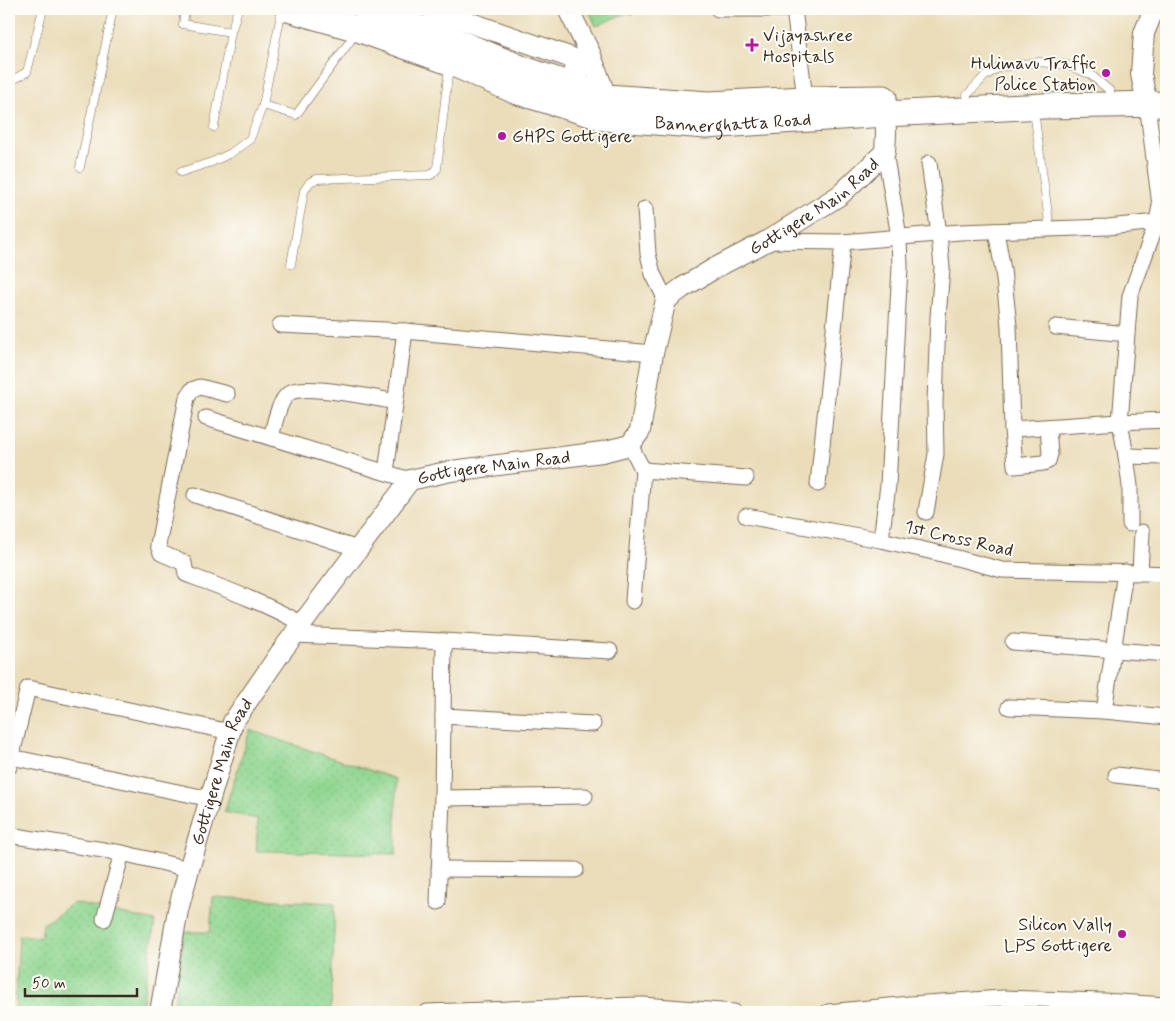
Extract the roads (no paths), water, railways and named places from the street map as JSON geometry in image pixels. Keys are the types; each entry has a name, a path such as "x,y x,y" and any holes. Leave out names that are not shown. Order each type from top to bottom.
{"main road":[{"name":"Bannerghatta Road","path":"288,9 362,19 449,62 515,91 706,126 806,109 885,106 1034,106 1156,97"},
{"path":"362,19 451,39 522,68 581,89 605,107"},
{"name":"Bannerghatta Road","path":"885,106 967,95 1110,91 1156,97"}],"street":[{"path":"431,9 572,58 581,89"},
{"path":"568,9 590,53 605,107"},
{"path":"718,9 794,9 806,109"},
{"path":"1104,711 1114,650 1133,573 1136,528 1120,422 1130,296 1162,223 1156,97 1141,74 1144,33 1154,9"},
{"name":"Gottigere Main Road","path":"666,300 715,268 767,241 840,195 884,152 886,134 885,106"},
{"path":"881,540 888,485 900,267 899,237 884,152"},
{"path":"926,512 936,454 938,317 942,268 929,163"},
{"path":"633,601 643,470 630,445 640,431 653,353 666,300 653,274 648,254 645,209"},
{"path":"767,241 843,242 939,234 1162,223"},
{"path":"996,231 1003,270 1009,326 1015,466 1043,463 1048,460 1050,454 1048,427"},
{"path":"818,484 843,242"},
{"path":"280,325 405,331 653,353"},
{"path":"1056,327 1127,334"},
{"path":"386,472 405,331"},
{"path":"227,394 200,387 192,390 187,398 158,545 161,553 184,563 186,574 280,611 298,629 444,641 610,651"},
{"path":"271,438 283,400 290,392 302,389 323,390 396,402"},
{"path":"206,418 410,480"},
{"path":"1012,429 1166,420"},
{"name":"Gottigere Main Road","path":"160,1012 178,910 234,722 298,629 410,480 451,471 602,452 630,445"},
{"path":"1126,456 1166,457"},
{"path":"643,470 746,478"},
{"path":"195,495 358,549"},
{"name":"1st Cross Road","path":"746,516 881,540 1002,570 1166,574"},
{"path":"438,902 442,798 444,641"},
{"path":"1012,642 1166,654"},
{"path":"211,799 10,762 28,688 230,732"},
{"path":"1009,707 1104,711 1166,717"},
{"path":"443,716 593,724"},
{"path":"1116,775 1166,781"},
{"path":"442,798 585,796"},
{"path":"9,835 122,853 189,869"},
{"path":"104,919 122,853"},
{"path":"439,869 576,870"},
{"path":"828,1012 1003,998 1166,1004"},
{"path":"427,1012 488,1011 554,1006 643,1006 734,1012"}],"lane":[{"path":"9,76 16,78 27,72 43,9"},
{"path":"80,167 113,9"},
{"path":"185,9 183,24 231,32"},
{"path":"214,127 231,32 238,9"},
{"path":"181,172 212,162 231,153 250,139 262,105 282,9"},
{"path":"262,105 296,115 362,19"},
{"path":"291,264 304,191 310,182 316,179 431,175 438,168 449,62"},
{"path":"1034,106 1050,229"}],"place":[{"name":"Vijayashree Hospitals","path":"752,45"},
{"name":"Hulimavu Traffic Police Station","path":"1106,73"},
{"name":"GHPS Gottigere","path":"502,136"},
{"name":"Silicon Vally LPS Gottigere","path":"1122,934"}]}
